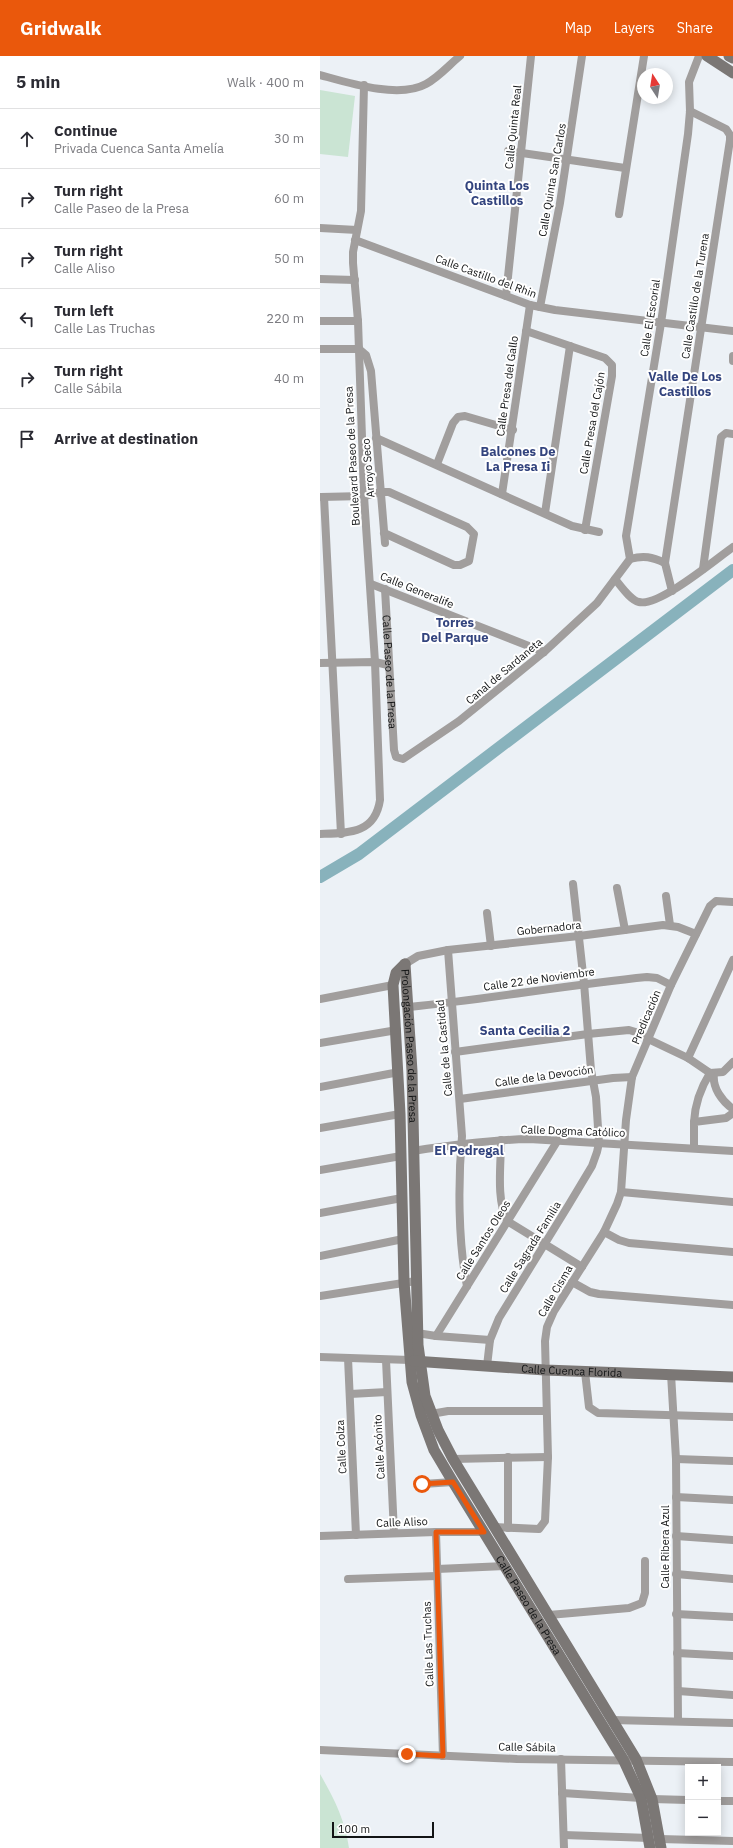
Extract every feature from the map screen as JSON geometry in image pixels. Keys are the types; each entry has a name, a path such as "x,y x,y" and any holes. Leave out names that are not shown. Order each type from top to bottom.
{"street":[{"path":"320,75 395,90 415,89 433,80 460,56"},
{"name":"Calle Quinta Real","path":"506,296 531,56"},
{"name":"Calle Quinta San Carlos","path":"540,307 567,160 582,56"},
{"path":"619,214 625,168 644,56"},
{"name":"Calle El Escorial","path":"630,559 626,536 661,323 690,111 689,82 699,56"},
{"path":"706,56 733,73"},
{"path":"729,56 733,58"},
{"name":"Boulevard Paseo de la Presa","path":"341,834 356,832 370,822 378,810 381,786 371,584 364,496 358,321 353,252 362,205 364,85"},
{"name":"Calle Castillo de la Turena","path":"665,563 730,140 730,135 726,129 690,111"},
{"path":"508,152 625,168"},
{"path":"320,228 357,230"},
{"name":"Calle Castillo del Rhin","path":"355,240 530,305 661,323 733,331"},
{"path":"320,279 355,280"},
{"name":"Calle Presa del Gallo","path":"502,494 513,430 530,305"},
{"path":"320,321 358,321"},
{"name":"Calle Presa del Cajón","path":"526,331 606,358 612,365 613,370 584,530"},
{"path":"545,513 570,346"},
{"path":"320,349 359,349"},
{"name":"Arroyo Seco","path":"359,349 366,355 371,371 385,542"},
{"path":"733,356 733,361"},
{"path":"437,464 453,423 458,417 465,416 513,430"},
{"path":"702,569 721,437 726,433 733,434"},
{"path":"376,438 437,464 572,526 598,532"},
{"path":"320,834 341,834 322,497 364,496 382,492 398,495 467,527 474,534 474,538 469,561 460,566 454,565 384,534"},
{"path":"672,591 665,563 651,557 640,556 630,559 614,579 635,601 646,602 672,591 733,547"},
{"name":"Canal de Sardaneta","path":"394,754 399,758 406,758 487,700 544,652 597,602 614,579"},
{"name":"Calle Generalife","path":"371,584 544,652"},
{"name":"Calle Paseo de la Presa","path":"385,589 394,754"},
{"path":"320,663 375,662 388,665"},
{"path":"573,884 599,1143"},
{"path":"617,888 625,930"},
{"path":"666,896 670,925"},
{"name":"Predicación","path":"625,1143 628,1100 632,1077 671,985 710,906 716,901 733,902"},
{"path":"487,914 492,946"},
{"name":"Gobernadora","path":"406,964 418,956 448,950 670,925 696,934"},
{"name":"Calle de la Castidad","path":"448,950 451,1003 460,1098 461,1144 459,1161 462,1255 467,1286"},
{"path":"688,1058 733,960"},
{"name":"Prolongación Paseo de la Presa","path":"406,964 396,973 393,985 399,1072 404,1282 415,1361"},
{"name":"Prolongación Paseo de la Presa","path":"406,964 409,1007 416,1281 417,1333 415,1361"},
{"name":"Calle 22 de Noviembre","path":"409,1007 451,1003 584,983 647,977 657,978 671,985"},
{"path":"320,998 393,985"},
{"path":"320,1043 397,1030"},
{"path":"456,1052 588,1034 629,1030 639,1033 648,1039 688,1058 712,1073 723,1072 733,1062"},
{"path":"320,1087 399,1072"},
{"path":"712,1073 715,1087 724,1101 733,1109"},
{"path":"694,1148 694,1106 699,1092 712,1073"},
{"name":"Calle de la Devoción","path":"460,1098 632,1077"},
{"path":"694,1122 726,1118 733,1113"},
{"path":"320,1128 400,1114"},
{"path":"501,1140 501,1199 502,1210 508,1221 544,1245 582,1267"},
{"name":"Calle Dogma Católico","path":"413,1151 501,1140 558,1140 625,1143 733,1151"},
{"name":"Calle Santos Oleos","path":"436,1336 558,1140"},
{"name":"Calle Sagrada Familia","path":"486,1366 490,1340 499,1318 592,1166 599,1143"},
{"name":"Calle Cisma","path":"539,1529 543,1526 546,1517 548,1457 545,1342 547,1327 554,1311 604,1232 621,1192 625,1143"},
{"path":"320,1170 401,1156"},
{"path":"621,1192 733,1202"},
{"path":"320,1213 402,1198"},
{"path":"604,1232 629,1243 733,1252"},
{"path":"320,1256 403,1239"},
{"path":"320,1296 416,1281"},
{"path":"572,1282 590,1292 599,1294 733,1305"},
{"path":"417,1333 490,1340"},
{"path":"320,1357 415,1361"},
{"name":"Calle Colza","path":"348,1358 356,1535"},
{"name":"Calle Acónito","path":"386,1360 394,1533"},
{"name":"Calle Paseo de la Presa","path":"415,1361 431,1414 489,1530 505,1566 647,1798"},
{"name":"Calle Paseo de la Presa","path":"415,1361 414,1388 427,1434 453,1482 549,1615 636,1759 647,1798 655,1843"},
{"name":"Calle Cuenca Florida","path":"415,1361 584,1372 733,1377"},
{"path":"584,1372 588,1401 593,1411 598,1413 733,1417"},
{"name":"Calle Ribera Azul","path":"671,1374 676,1459 678,1721"},
{"path":"350,1394 387,1392"},
{"path":"431,1414 448,1411 546,1411"},
{"path":"508,1457 508,1528"},
{"path":"453,1459 548,1457"},
{"path":"676,1459 733,1461"},
{"path":"422,1484 453,1482"},
{"path":"676,1497 733,1500"},
{"name":"Calle Aliso","path":"320,1536 508,1528 539,1529"},
{"name":"Calle Las Truchas","path":"436,1532 443,1756"},
{"path":"676,1536 733,1540"},
{"path":"549,1615 629,1608 642,1603 645,1593 645,1561"},
{"path":"348,1579 505,1566"},
{"path":"676,1574 733,1579"},
{"path":"676,1614 733,1617"},
{"path":"540,1622 545,1626 559,1648 564,1649 567,1646"},
{"path":"677,1653 733,1656"},
{"path":"564,1662 571,1662 586,1684 594,1691"},
{"path":"678,1691 733,1695"},
{"path":"612,1720 733,1723"},
{"name":"Calle Sábila","path":"320,1750 443,1756 733,1762"},
{"path":"561,1759 564,1848"},
{"path":"562,1793 685,1800"},
{"path":"721,1801 733,1801"},
{"path":"564,1835 655,1843 733,1841"}],"green space":[{"path":"320,90 355,96 348,157 320,154"},
{"path":"320,1774 338,1810 345,1828 349,1848 320,1848"}],"waterway":[{"path":"320,877 359,854 733,570"}],"district":[{"name":"Quinta Los Castillos","path":"497,192"},
{"name":"Valle De Los Castillos","path":"685,384"},
{"name":"Balcones De La Presa Ii","path":"518,458"},
{"name":"Torres Del Parque","path":"455,630"},
{"name":"Santa Cecilia 2","path":"525,1030"},
{"name":"El Pedregal","path":"469,1150"}],"route":[{"path":"407,1754 443,1756 436,1532 484,1532 453,1482 422,1484"}]}
